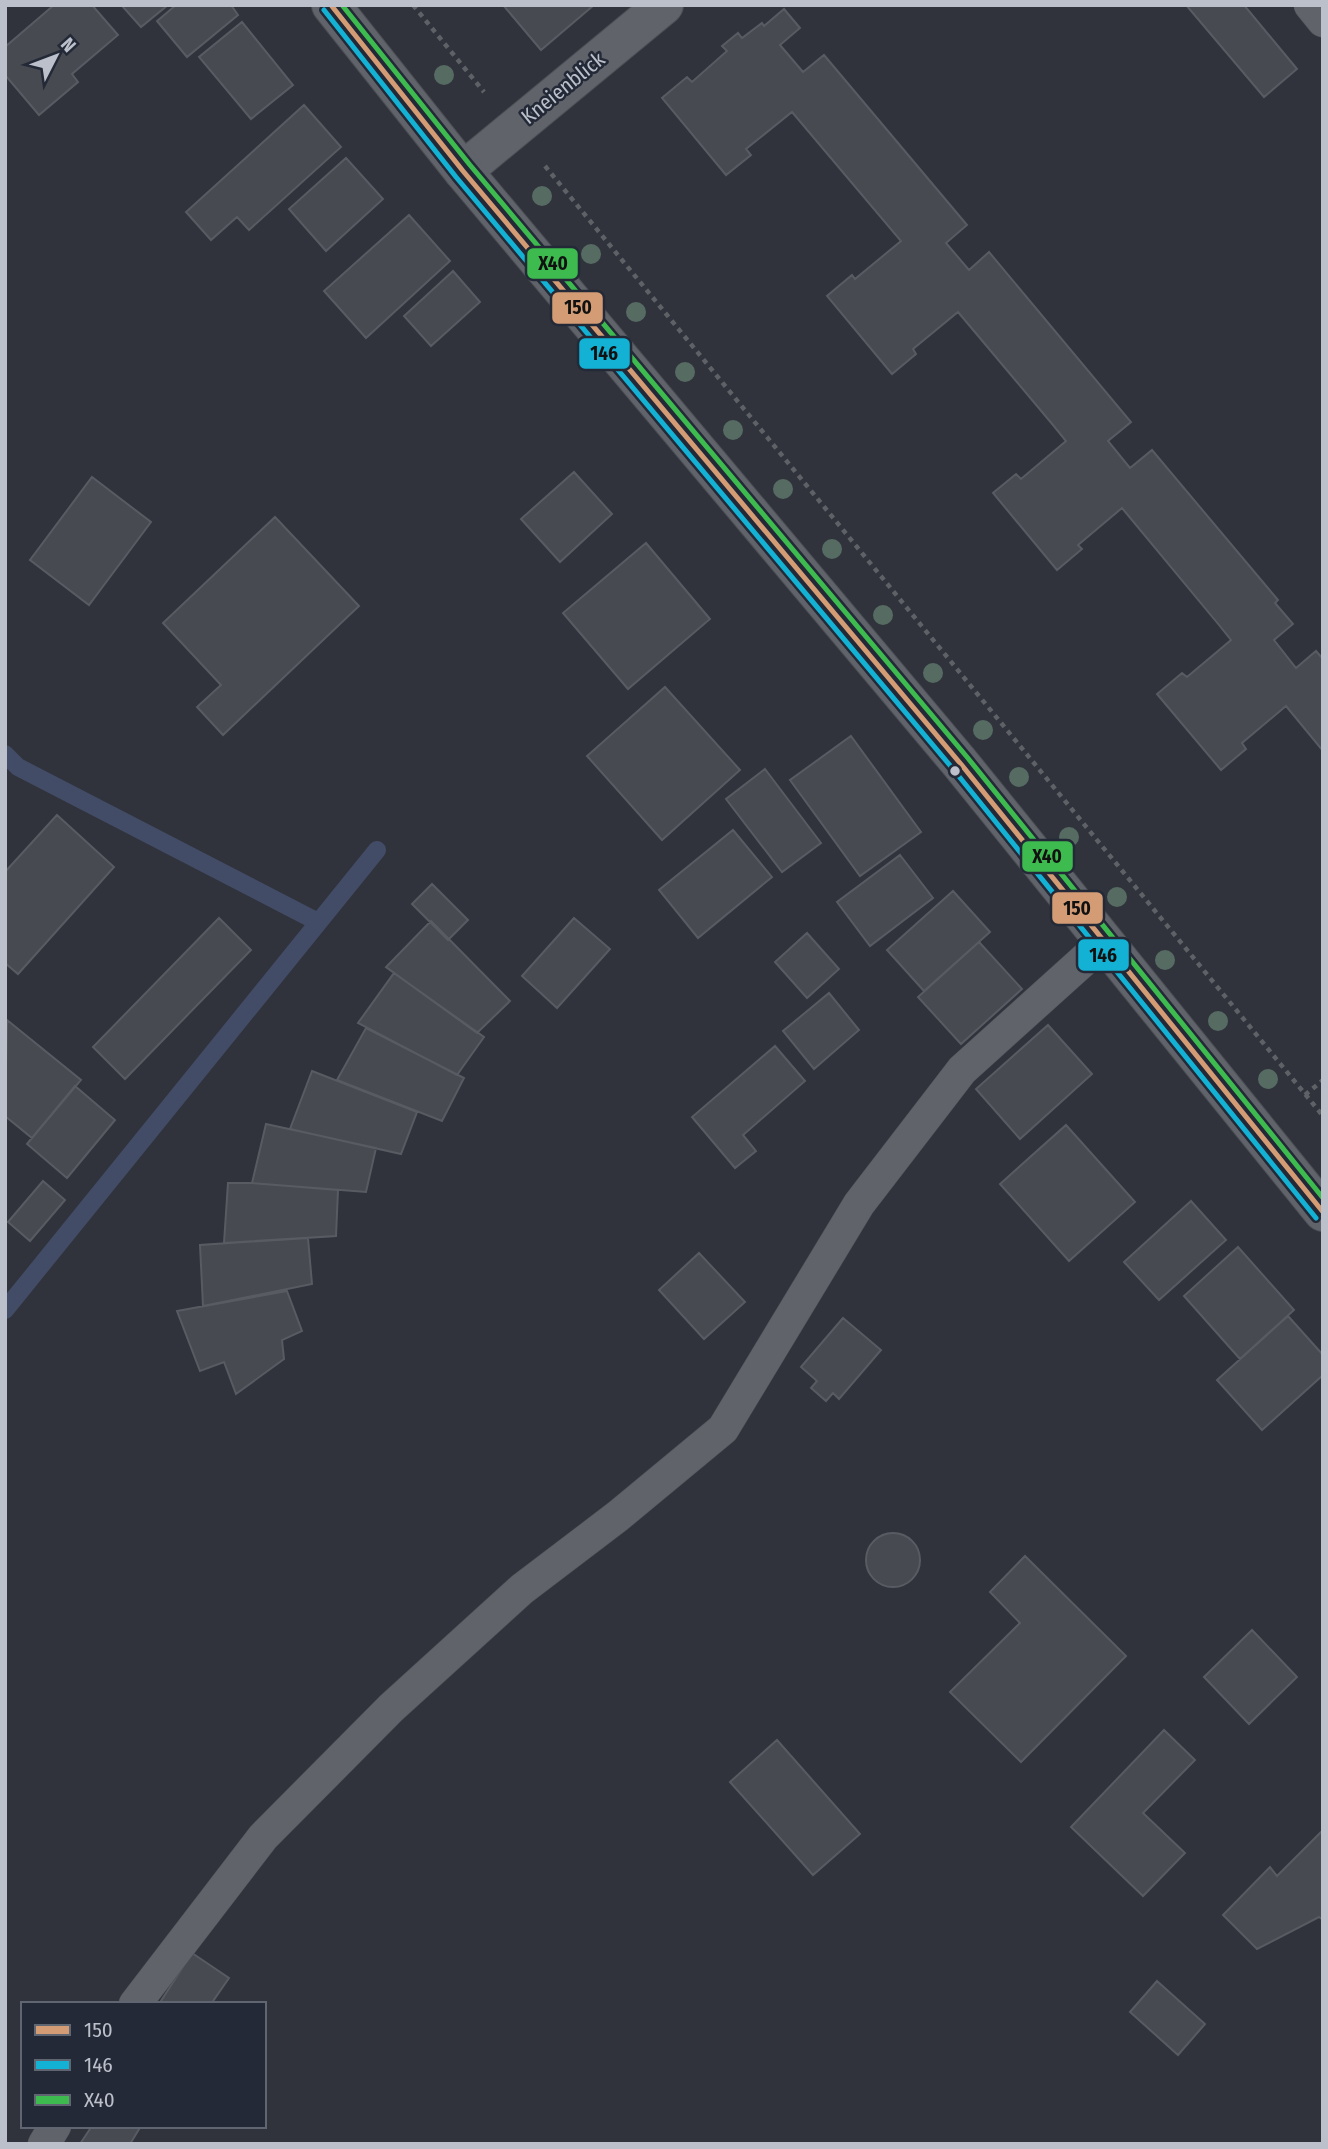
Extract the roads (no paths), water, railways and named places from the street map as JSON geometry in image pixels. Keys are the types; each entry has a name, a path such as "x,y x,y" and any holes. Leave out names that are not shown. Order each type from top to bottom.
{"street":[{"path":"331,5 463,171 968,773 1323,1212"},
{"name":"Kneienblick","path":"463,171 664,5"}],"lane":[{"path":"1310,5 1323,20"},
{"path":"137,2002 264,1838 391,1708 522,1589 618,1516 723,1429 859,1204 962,1070 1104,942"},
{"path":"44,2144 54,2128"}],"waterway":[{"path":"5,754 18,767 318,922"},
{"path":"5,1310 377,850"}]}
